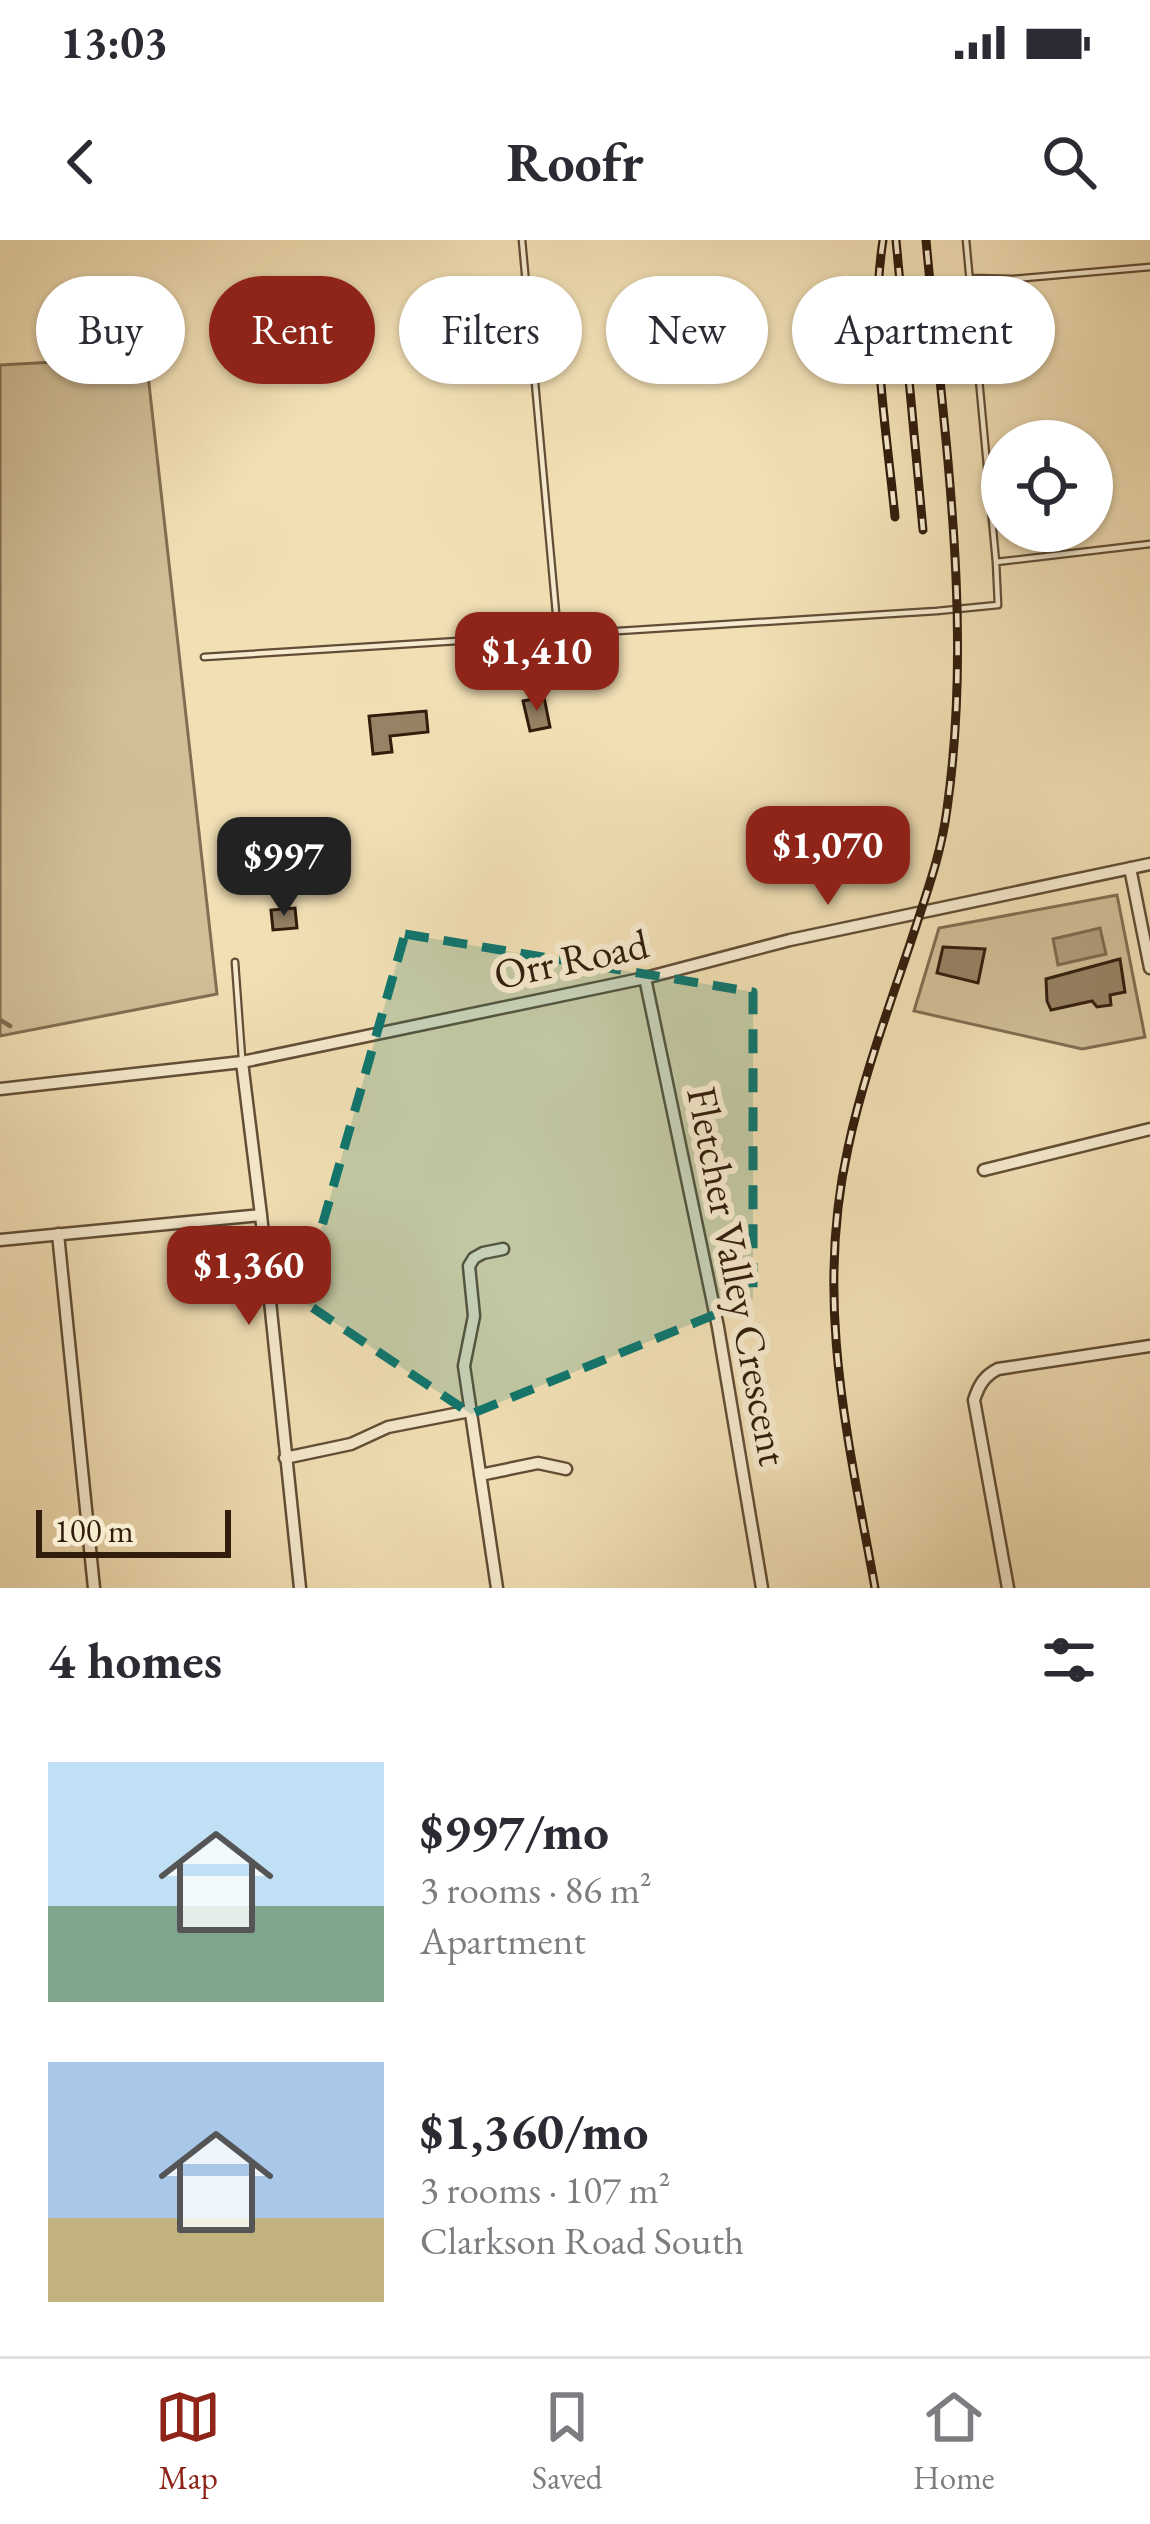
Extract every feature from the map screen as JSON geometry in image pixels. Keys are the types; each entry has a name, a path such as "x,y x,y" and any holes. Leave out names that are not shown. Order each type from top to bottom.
{"street":[{"name":"Orr Road","path":"0,1089 242,1062 645,978 790,940 1150,864"},
{"path":"1130,868 1150,968"},
{"name":"Fletcher Valley Crescent","path":"645,978 718,1327 762,1588"},
{"path":"242,1062 300,1588"},
{"path":"984,1170 1150,1129"},
{"path":"0,1240 261,1215"},
{"path":"58,1234 94,1588"},
{"path":"497,1588 464,1366 474,1316 470,1266 474,1258 503,1249"},
{"path":"1008,1588 974,1400 978,1386 998,1370 1150,1346"},
{"path":"285,1458 351,1444 388,1427 470,1412"},
{"path":"480,1475 538,1463 566,1469"}],"lane":[{"path":"522,240 558,635"},
{"path":"966,240 969,276"},
{"path":"1054,276 1150,267"},
{"path":"204,657 998,605 979,384"},
{"path":"996,562 1150,544"},
{"path":"235,962 242,1062"}],"highlighted area":[{"path":"405,934 753,992 753,1299 471,1414 301,1300"}],"shaded area":[{"path":"36,363 36,384 149,384 217,994 0,1036 0,365"},
{"path":"1117,895 1145,1037 1082,1049 914,1011 939,928"},
{"path":"1100,928 1106,954 1058,965 1053,939"}],"building":[{"path":"544,697 550,727 530,731 523,701"},
{"path":"426,711 428,732 390,736 392,752 373,754 369,716"},
{"path":"295,908 297,928 273,930 271,910"},
{"path":"943,947 985,949 978,983 937,973"},
{"path":"1120,959 1125,992 1110,995 1111,1005 1097,1007 1092,1001 1051,1010 1046,979"}],"waterway":[{"path":"0,1020 10,1026"}],"railway":[{"path":"883,240 878,343 895,517"},
{"path":"896,240 923,530"},
{"path":"875,1588 839,1369 834,1260 848,1148 938,853 955,738 958,667 953,524 926,240"}]}
